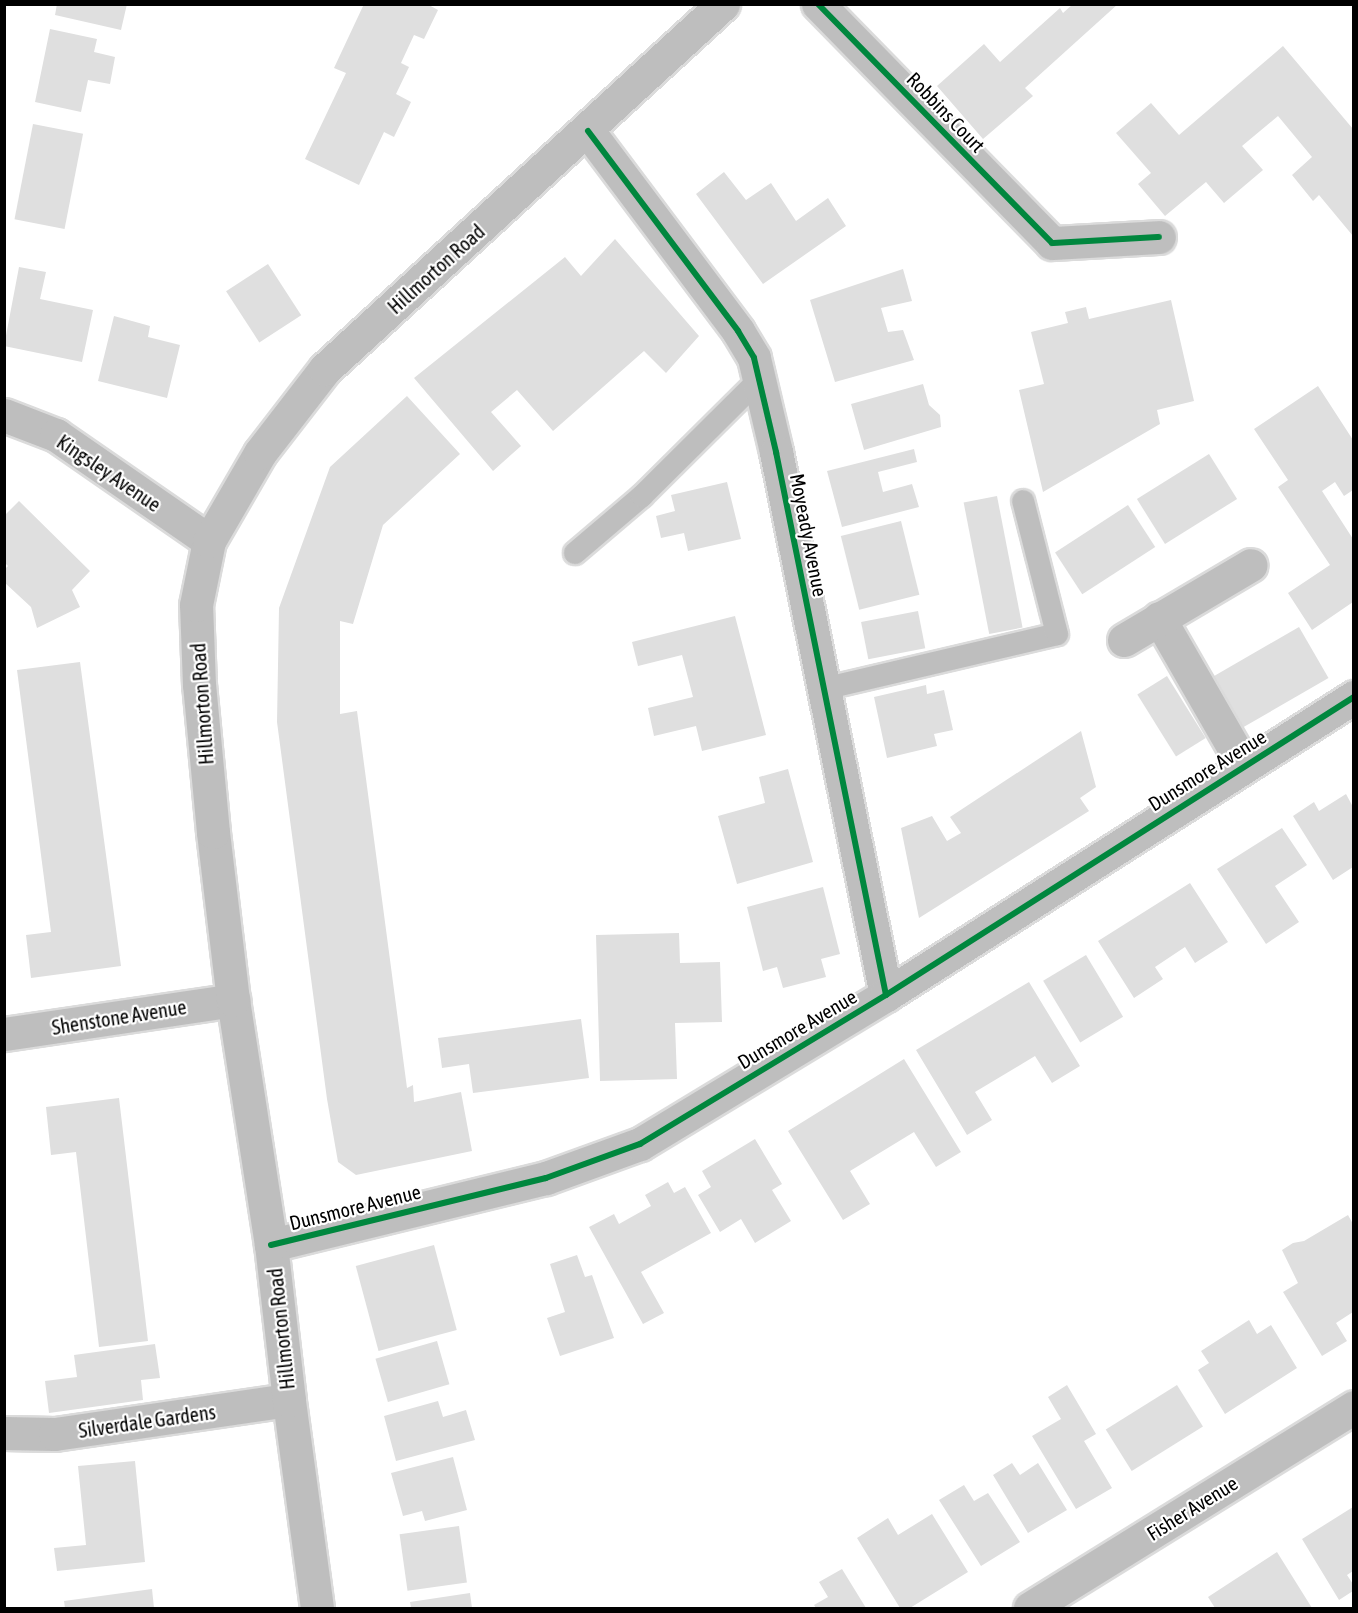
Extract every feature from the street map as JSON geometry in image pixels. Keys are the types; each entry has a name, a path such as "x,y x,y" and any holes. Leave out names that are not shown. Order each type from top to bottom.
{"main road":[{"name":"Hillmorton Road","path":"317,1608 271,1245 233,1000 213,832 199,684 196,604 209,542 260,453 325,369 588,131 723,4"},
{"name":"Robbins Court","path":"818,4 1052,243 1159,237"},
{"name":"Moyeady Avenue","path":"588,131 738,331 754,358 776,452 886,995"},
{"name":"Kingsley Avenue","path":"4,415 56,435 209,542"},
{"path":"1124,640 1251,565"},
{"path":"1159,618 1245,766"},
{"name":"Dunsmore Avenue","path":"271,1245 546,1178 640,1144 886,995 1353,697"},
{"name":"Shenstone Avenue","path":"4,1034 233,1000"},
{"name":"Silverdale Gardens","path":"4,1433 55,1434 289,1400"},
{"name":"Fisher Avenue","path":"1030,1608 1353,1407"}],"lane":[{"path":"575,553 642,496 759,380"},
{"path":"824,689 1057,634 1023,501"}],"building":[{"path":"57,4 127,4 121,30 55,15"},
{"path":"364,4 427,4 438,10 424,39 414,35 401,63 409,67 396,94 411,102 394,137 384,132 359,185 305,159 346,73 334,68"},
{"path":"1073,4 1118,4 1025,88 1033,96 983,139 937,86 984,44 1000,62 1060,8 1063,13"},
{"path":"50,29 97,39 94,52 115,57 110,84 88,80 81,112 35,102"},
{"path":"1283,46 1353,129 1353,236 1319,195 1313,201 1292,175 1312,157 1278,116 1242,146 1263,170 1224,203 1206,182 1165,216 1138,184 1151,173 1116,133 1151,103 1179,135"},
{"path":"33,124 83,134 65,229 14,219"},
{"path":"724,172 746,200 771,183 796,221 828,198 846,226 763,284 696,194"},
{"path":"615,239 699,336 666,373 644,351 553,431 517,390 491,412 521,446 493,471 414,378 565,257 581,276"},
{"path":"268,264 301,315 259,342 226,291"},
{"path":"19,267 46,272 40,299 93,310 82,362 4,346"},
{"path":"903,269 912,301 881,308 888,332 903,330 914,360 835,382 810,300"},
{"path":"1171,300 1194,401 1157,410 1160,424 1043,492 1019,390 1044,384 1031,332 1068,323 1065,312 1086,307 1089,319"},
{"path":"114,316 150,326 148,337 180,345 167,398 98,381"},
{"path":"923,384 929,405 940,415 941,427 864,450 851,404"},
{"path":"1318,386 1353,440 1353,490 1344,496 1335,482 1322,491 1353,539 1353,602 1312,630 1288,593 1330,565 1278,487 1288,480 1254,429"},
{"path":"407,396 460,454 383,525 353,624 340,621 340,714 357,711 407,1088 413,1085 414,1102 461,1092 472,1151 356,1175 338,1162 327,1099 277,722 279,608 330,467"},
{"path":"914,449 917,462 878,472 883,492 912,484 919,507 842,527 827,471"},
{"path":"1209,454 1237,499 1165,544 1137,499"},
{"path":"727,482 741,539 688,551 684,533 661,538 656,516 675,511 671,495"},
{"path":"997,496 1023,628 989,634 964,502"},
{"path":"19,501 90,571 72,590 80,607 37,628 31,607 4,582 4,570 8,566 4,562 4,516"},
{"path":"1128,505 1155,547 1082,594 1055,552"},
{"path":"901,521 919,595 859,610 841,536"},
{"path":"918,611 925,648 868,659 861,622"},
{"path":"735,616 766,735 702,751 696,726 654,736 648,708 693,697 682,655 638,666 632,642"},
{"path":"1299,627 1328,678 1239,730 1210,678"},
{"path":"80,662 121,966 31,978 26,935 51,932 17,670"},
{"path":"1167,676 1206,738 1176,756 1137,695"},
{"path":"926,685 927,694 944,690 953,730 934,734 937,746 887,758 874,697"},
{"path":"1081,731 1096,787 1080,798 1089,811 919,918 901,828 932,816 947,841 961,833 950,817"},
{"path":"788,769 813,862 737,884 718,816 765,803 759,777"},
{"path":"1346,794 1353,807 1353,867 1333,880 1293,816 1314,802 1319,811"},
{"path":"1282,828 1307,865 1275,886 1299,922 1266,944 1217,869"},
{"path":"1190,883 1228,942 1195,963 1185,947 1155,967 1163,979 1134,998 1098,941"},
{"path":"823,887 840,954 821,959 826,977 783,988 777,967 763,971 747,907"},
{"path":"679,933 680,963 720,962 722,1022 675,1023 677,1079 600,1081 596,935"},
{"path":"1086,955 1123,1017 1080,1042 1043,981"},
{"path":"1029,982 1080,1066 1052,1083 1035,1056 975,1092 992,1120 967,1135 916,1050"},
{"path":"581,1019 589,1078 473,1093 469,1064 442,1068 438,1038"},
{"path":"904,1059 961,1152 936,1167 914,1132 850,1171 870,1204 843,1220 788,1131"},
{"path":"119,1098 148,1341 99,1347 76,1152 51,1155 46,1107"},
{"path":"755,1139 782,1184 772,1190 791,1221 755,1243 741,1219 720,1232 698,1195 711,1187 702,1171"},
{"path":"668,1182 674,1193 685,1187 711,1233 641,1272 664,1313 643,1324 589,1227 614,1214 619,1224 651,1206 645,1195"},
{"path":"1348,1215 1353,1224 1353,1312 1336,1323 1347,1341 1322,1356 1283,1292 1298,1283 1282,1250 1293,1243 1304,1241"},
{"path":"434,1245 457,1330 379,1351 356,1266"},
{"path":"577,1255 585,1277 592,1275 614,1338 560,1356 547,1318 565,1312 550,1264"},
{"path":"1249,1320 1257,1334 1271,1325 1297,1368 1225,1414 1198,1370 1209,1363 1201,1351"},
{"path":"437,1341 449,1384 388,1402 375,1359"},
{"path":"155,1344 160,1378 141,1380 143,1400 49,1413 45,1381 77,1377 74,1355"},
{"path":"1067,1385 1096,1434 1084,1441 1112,1488 1076,1509 1032,1436 1061,1419 1048,1397"},
{"path":"1177,1385 1203,1427 1132,1471 1106,1430"},
{"path":"438,1401 443,1417 466,1410 475,1440 396,1461 384,1416"},
{"path":"453,1457 467,1510 425,1521 422,1511 403,1516 391,1473"},
{"path":"135,1461 145,1562 57,1571 54,1548 86,1545 78,1466"},
{"path":"1012,1463 1020,1475 1038,1463 1067,1510 1028,1533 993,1475"},
{"path":"964,1485 974,1501 988,1493 1020,1542 981,1566 939,1500"},
{"path":"1353,1507 1353,1571 1347,1575 1353,1584 1353,1591 1339,1600 1302,1539"},
{"path":"932,1514 968,1572 910,1608 900,1608 857,1538 888,1518 898,1535"},
{"path":"459,1526 467,1582 408,1591 400,1534"},
{"path":"1277,1552 1312,1608 1215,1608 1208,1597"},
{"path":"842,1569 866,1608 816,1608 814,1605 828,1597 819,1582"},
{"path":"152,1589 154,1608 65,1608 64,1601"},
{"path":"470,1593 472,1608 411,1608 410,1602"}],"cycle path":[{"path":"818,4 1052,243 1159,237"},
{"path":"588,131 738,331 754,358 776,452 886,995"},
{"path":"271,1245 546,1178 640,1144 886,995 1354,697"}]}
